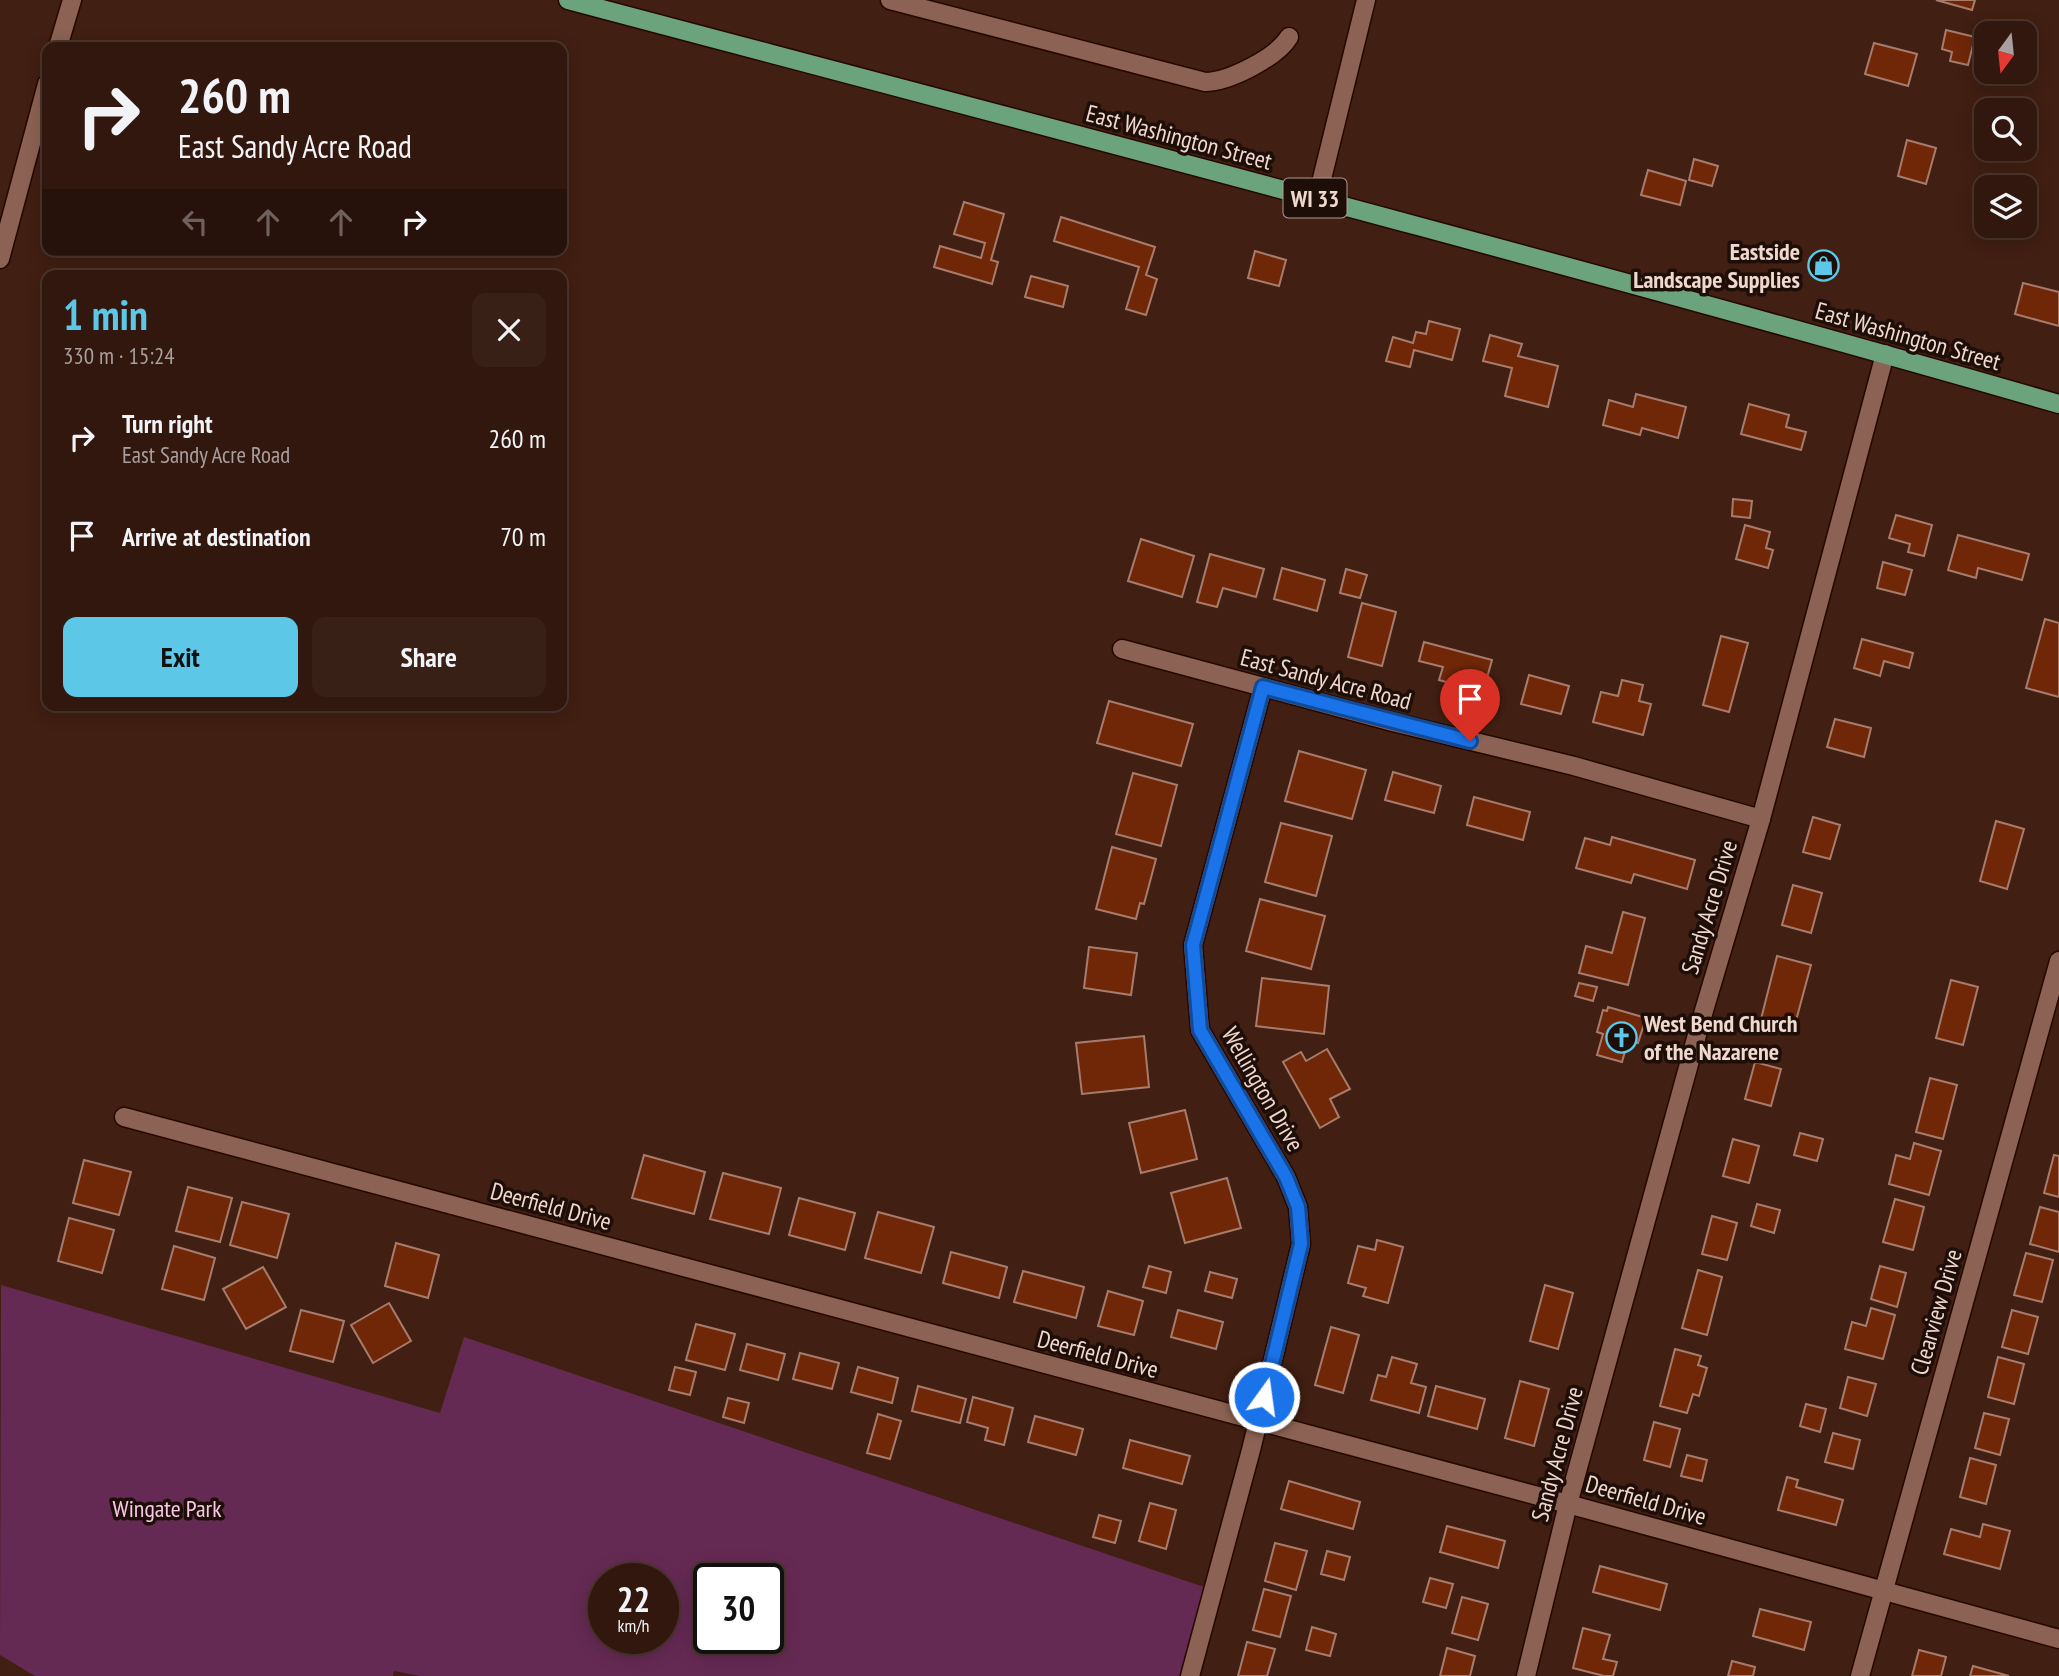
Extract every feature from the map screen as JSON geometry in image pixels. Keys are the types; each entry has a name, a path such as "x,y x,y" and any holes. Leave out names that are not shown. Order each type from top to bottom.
{"main road":[{"name":"East Washington Street","path":"576,1 1317,199 2059,404"}],"street":[{"path":"59,42 72,0"},
{"path":"890,0 1205,82 1222,80 1276,53 1289,37"},
{"path":"1317,199 1366,0"},
{"path":"0,260 42,103"},
{"name":"Sandy Acre Drive","path":"1526,1676 1569,1504 1700,1024 1761,819 1885,354"},
{"name":"East Sandy Acre Road","path":"1122,649 1393,722 1574,766 1761,819"},
{"name":"Wellington Drive","path":"1190,1676 1258,1422 1301,1244 1298,1207 1286,1177 1200,1030 1193,945 1263,687"},
{"name":"Clearview Drive","path":"1860,1676 2059,961"},
{"name":"Deerfield Drive","path":"124,1117 1569,1504 2059,1639"}],"green space":[{"name":"Wingate Park","path":"1,1285 440,1413 464,1337 1213,1590 1193,1676 420,1676 394,1671 393,1676 35,1676 0,1655"}],"building":[{"path":"1936,0 1975,0 1972,10"},
{"path":"1946,30 1974,37 1968,65 1950,61 1952,52 1942,49"},
{"path":"1874,43 1917,54 1908,86 1865,74"},
{"path":"1907,140 1936,148 1926,184 1898,176"},
{"path":"1694,159 1718,166 1712,186 1689,180"},
{"path":"1648,170 1686,181 1680,205 1641,195"},
{"path":"964,202 1004,214 991,260 998,262 992,284 934,267 940,246 981,258 985,243 954,234"},
{"path":"1061,217 1155,247 1146,275 1157,279 1146,315 1126,309 1139,267 1054,241"},
{"path":"1255,251 1286,260 1279,286 1248,278"},
{"path":"1031,276 1068,286 1063,307 1025,297"},
{"path":"2023,283 2059,292 2059,326 2015,314"},
{"path":"1429,321 1460,329 1452,360 1414,350 1410,367 1386,361 1393,337 1413,343 1416,332 1426,334"},
{"path":"1490,335 1522,344 1518,356 1558,366 1548,407 1505,396 1512,368 1483,361"},
{"path":"1636,394 1686,407 1678,438 1642,428 1640,435 1603,425 1609,400 1633,407"},
{"path":"1749,404 1789,415 1786,427 1806,432 1801,450 1741,434"},
{"path":"1733,499 1752,501 1750,518 1732,516"},
{"path":"1896,515 1932,525 1924,556 1908,552 1910,544 1889,538"},
{"path":"1745,525 1770,532 1766,548 1773,550 1768,568 1736,559"},
{"path":"1958,535 2029,554 2022,580 1978,568 1976,578 1948,570"},
{"path":"1141,539 1194,556 1182,597 1128,581"},
{"path":"1210,554 1264,569 1256,597 1223,588 1217,607 1197,602"},
{"path":"1883,562 1912,570 1905,595 1877,588"},
{"path":"1282,568 1325,580 1317,611 1274,599"},
{"path":"1346,569 1367,575 1360,598 1340,593"},
{"path":"1362,603 1396,612 1382,666 1348,657"},
{"path":"2045,619 2059,623 2059,697 2026,688"},
{"path":"1721,636 1748,643 1729,712 1703,705"},
{"path":"1862,639 1913,653 1909,668 1884,661 1880,676 1854,668"},
{"path":"1424,642 1492,660 1483,692 1439,680 1443,667 1419,661"},
{"path":"1529,675 1569,686 1561,714 1521,704"},
{"path":"1622,680 1643,685 1639,701 1651,704 1643,735 1593,722 1601,692 1618,696"},
{"path":"1109,701 1193,724 1181,766 1097,743"},
{"path":"1835,719 1871,728 1864,757 1827,747"},
{"path":"1299,751 1366,770 1352,819 1285,801"},
{"path":"1393,772 1441,786 1434,813 1385,800"},
{"path":"1133,773 1177,785 1161,846 1116,834"},
{"path":"1474,797 1530,812 1523,840 1467,825"},
{"path":"1813,817 1840,825 1830,859 1803,852"},
{"path":"1996,821 2024,829 2007,889 1980,881"},
{"path":"1281,823 1332,836 1316,896 1265,882"},
{"path":"1612,837 1695,860 1687,889 1634,874 1631,883 1576,868 1585,838 1610,845"},
{"path":"1112,847 1156,859 1144,904 1140,903 1136,919 1096,909"},
{"path":"1793,885 1822,893 1811,933 1782,925"},
{"path":"1260,899 1325,916 1311,969 1246,951"},
{"path":"1623,912 1645,918 1628,985 1579,973 1586,946 1612,953"},
{"path":"1089,947 1137,953 1131,995 1084,988"},
{"path":"1777,956 1811,965 1794,1028 1761,1019"},
{"path":"1262,978 1329,986 1324,1034 1256,1026"},
{"path":"1951,980 1978,987 1963,1045 1936,1038"},
{"path":"1579,983 1597,987 1593,1001 1575,996"},
{"name":"West Bend Church of the Nazarene","path":"1608,1007 1646,1018 1638,1043 1628,1041 1622,1062 1597,1055 1603,1034 1597,1032 1603,1010 1607,1011"},
{"path":"1144,1036 1149,1087 1082,1094 1076,1043"},
{"path":"1327,1049 1350,1089 1330,1099 1339,1117 1320,1128 1283,1062 1301,1052 1306,1061"},
{"path":"1755,1062 1781,1069 1771,1106 1745,1099"},
{"path":"1930,1078 1957,1085 1943,1139 1916,1132"},
{"path":"1185,1110 1197,1159 1141,1173 1129,1123"},
{"path":"1800,1133 1823,1139 1817,1161 1794,1155"},
{"path":"1733,1139 1759,1146 1749,1183 1723,1176"},
{"path":"1914,1143 1941,1151 1929,1195 1889,1184 1896,1155 1910,1159"},
{"path":"644,1155 705,1172 694,1214 632,1198"},
{"path":"2054,1155 2059,1156 2059,1197 2044,1193"},
{"path":"84,1160 131,1172 119,1215 73,1203"},
{"path":"723,1173 781,1188 769,1234 710,1219"},
{"path":"1227,1178 1241,1228 1185,1243 1171,1193"},
{"path":"188,1187 232,1198 220,1242 176,1231"},
{"path":"799,1198 855,1213 845,1250 789,1235"},
{"path":"1895,1199 1924,1207 1913,1250 1883,1242"},
{"path":"242,1202 289,1214 277,1258 230,1245"},
{"path":"1757,1204 1780,1210 1774,1233 1751,1226"},
{"path":"2040,1207 2059,1212 2059,1252 2030,1244"},
{"path":"878,1212 934,1227 921,1273 865,1258"},
{"path":"1712,1216 1737,1223 1727,1260 1702,1254"},
{"path":"69,1218 114,1230 102,1273 58,1261"},
{"path":"1377,1240 1403,1247 1388,1303 1363,1296 1366,1288 1348,1283 1358,1246 1375,1250"},
{"path":"396,1243 439,1255 428,1298 385,1286"},
{"path":"174,1246 215,1258 204,1300 162,1289"},
{"path":"951,1252 1007,1267 999,1298 943,1283"},
{"path":"2026,1253 2053,1260 2042,1302 2014,1295"},
{"path":"1149,1266 1171,1272 1166,1293 1143,1287"},
{"path":"1880,1266 1906,1273 1897,1307 1871,1299"},
{"path":"263,1267 286,1307 246,1329 223,1289"},
{"path":"1698,1270 1722,1277 1707,1335 1682,1328"},
{"path":"1023,1271 1084,1287 1076,1318 1014,1302"},
{"path":"1210,1272 1237,1279 1232,1298 1205,1291"},
{"path":"1545,1285 1573,1293 1558,1349 1530,1341"},
{"path":"1108,1291 1143,1301 1134,1335 1098,1326"},
{"path":"389,1303 411,1341 373,1363 351,1325"},
{"path":"1871,1308 1895,1315 1883,1359 1845,1349 1852,1322 1866,1326"},
{"path":"301,1310 344,1321 333,1362 290,1351"},
{"path":"1178,1310 1223,1322 1216,1349 1171,1337"},
{"path":"2012,1310 2038,1317 2028,1354 2002,1347"},
{"path":"696,1324 735,1334 725,1370 686,1360"},
{"path":"1331,1327 1359,1335 1343,1393 1315,1385"},
{"path":"747,1344 785,1354 778,1380 740,1370"},
{"path":"1675,1349 1701,1356 1698,1365 1707,1368 1699,1396 1693,1394 1687,1413 1660,1406"},
{"path":"800,1353 839,1363 832,1389 793,1379"},
{"path":"1392,1357 1417,1364 1411,1383 1426,1387 1419,1413 1371,1400 1378,1375 1386,1377"},
{"path":"1998,1357 2024,1364 2014,1404 1988,1397"},
{"path":"675,1367 696,1372 690,1395 669,1390"},
{"path":"858,1367 898,1378 892,1403 851,1392"},
{"path":"1848,1377 1876,1384 1867,1416 1840,1408"},
{"path":"1520,1381 1549,1389 1534,1446 1505,1438"},
{"path":"918,1386 966,1399 960,1423 912,1411"},
{"path":"1436,1386 1485,1399 1477,1429 1428,1416"},
{"path":"973,1397 1013,1408 1004,1445 985,1440 988,1428 967,1422"},
{"path":"728,1398 749,1403 744,1423 723,1417"},
{"path":"1806,1404 1826,1409 1820,1432 1800,1426"},
{"path":"1984,1413 2009,1419 2000,1455 1975,1448"},
{"path":"878,1414 901,1421 890,1459 867,1453"},
{"path":"1035,1416 1083,1429 1076,1455 1028,1442"},
{"path":"1654,1422 1680,1429 1670,1467 1644,1460"},
{"path":"1833,1433 1860,1440 1853,1469 1825,1462"},
{"path":"1130,1440 1190,1456 1182,1484 1123,1468"},
{"path":"1687,1455 1707,1460 1702,1481 1681,1476"},
{"path":"1970,1458 1996,1465 1986,1504 1960,1497"},
{"path":"1787,1477 1798,1480 1796,1487 1843,1500 1836,1525 1778,1510"},
{"path":"1289,1481 1360,1502 1353,1529 1281,1509"},
{"path":"1150,1503 1176,1510 1166,1549 1139,1541"},
{"path":"1099,1515 1121,1521 1115,1543 1093,1537"},
{"path":"1983,1524 2010,1531 2000,1569 1944,1554 1951,1529 1980,1537"},
{"path":"1447,1526 1505,1541 1498,1568 1440,1552"},
{"path":"1275,1543 1307,1551 1296,1590 1265,1581"},
{"path":"1327,1551 1350,1557 1344,1580 1321,1574"},
{"path":"1600,1566 1667,1584 1660,1610 1593,1592"},
{"path":"1430,1578 1453,1584 1446,1608 1423,1602"},
{"path":"1264,1589 1291,1596 1280,1637 1253,1630"},
{"path":"1462,1597 1488,1604 1478,1640 1452,1633"},
{"path":"1760,1609 1811,1622 1804,1650 1753,1636"},
{"path":"1312,1627 1336,1634 1330,1656 1306,1650"},
{"path":"1583,1628 1610,1635 1603,1659 1617,1662 1613,1676 1573,1668"},
{"path":"1247,1642 1275,1649 1267,1676 1238,1676"},
{"path":"1447,1648 1475,1656 1470,1676 1440,1676"},
{"path":"1919,1650 1946,1657 1941,1676 1912,1676"},
{"path":"1732,1661 1755,1667 1753,1676 1728,1676"},
{"path":"1973,1666 2009,1676 1970,1676"}],"place":[{"name":"Eastside Landscape Supplies","path":"1823,265"},
{"name":"West Bend Church of the Nazarene","path":"1621,1037"}],"route":[{"path":"1264,1397 1301,1244 1298,1207 1286,1177 1200,1030 1193,945 1263,687 1470,741"}]}
